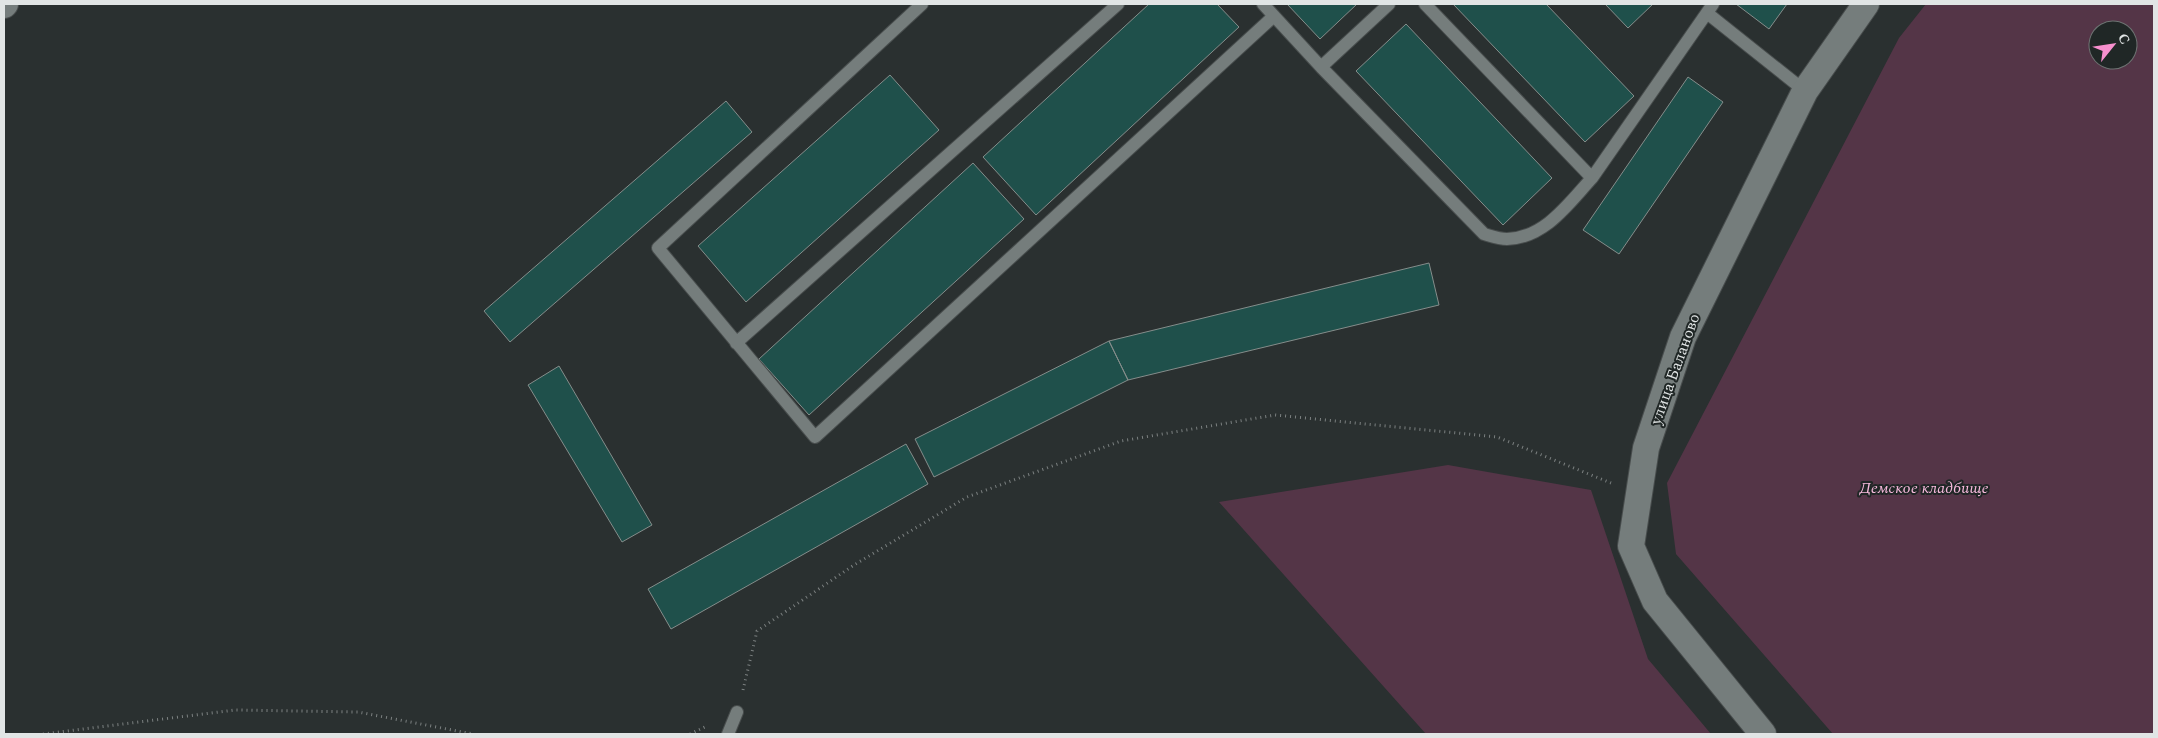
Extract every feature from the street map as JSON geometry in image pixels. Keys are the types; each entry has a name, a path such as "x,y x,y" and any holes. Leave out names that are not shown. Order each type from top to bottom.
{"street":[{"name":"улица Баланово","path":"1763,734 1655,601 1631,546 1646,448 1683,337 1805,91 1866,4"}],"lane":[{"path":"922,4 658,248 815,437 1274,16"},
{"path":"736,343 1118,4"},
{"path":"1263,4 1484,234 1506,239 1526,236 1549,224 1592,178 1710,8 1805,91"},
{"path":"1321,66 1389,4"},
{"path":"1424,4 1592,178"},
{"path":"728,734 737,712"}],"path":[{"path":"737,712 757,630 854,565 967,497 1121,442 1276,415 1497,436 1639,495"},
{"path":"43,734 235,710 358,712 473,734"}],"green space":[{"name":"Демское кладбище","path":"1926,4 2154,4 2154,734 1833,734 1676,554 1667,483 1899,38"},
{"path":"1448,465 1591,490 1648,659 1711,734 1426,734 1219,502"}],"building":[{"path":"1149,4 1217,4 1239,27 1036,215 983,157"},
{"path":"1287,4 1357,4 1320,39"},
{"path":"1453,4 1546,4 1634,96 1585,142"},
{"path":"1605,4 1653,4 1628,28"},
{"path":"1736,4 1787,4 1769,29"},
{"path":"1406,24 1552,178 1503,225 1356,71"},
{"path":"890,75 939,130 746,302 698,246"},
{"path":"1688,77 1723,102 1619,254 1583,230"},
{"path":"726,101 752,132 510,342 484,311"},
{"path":"973,163 1024,219 809,415 759,359"},
{"path":"1429,263 1439,305 1128,380 1109,341"},
{"path":"1109,341 1128,380 934,477 915,439"},
{"path":"559,366 652,525 622,542 528,385"},
{"path":"906,444 928,484 671,629 648,589"}]}
